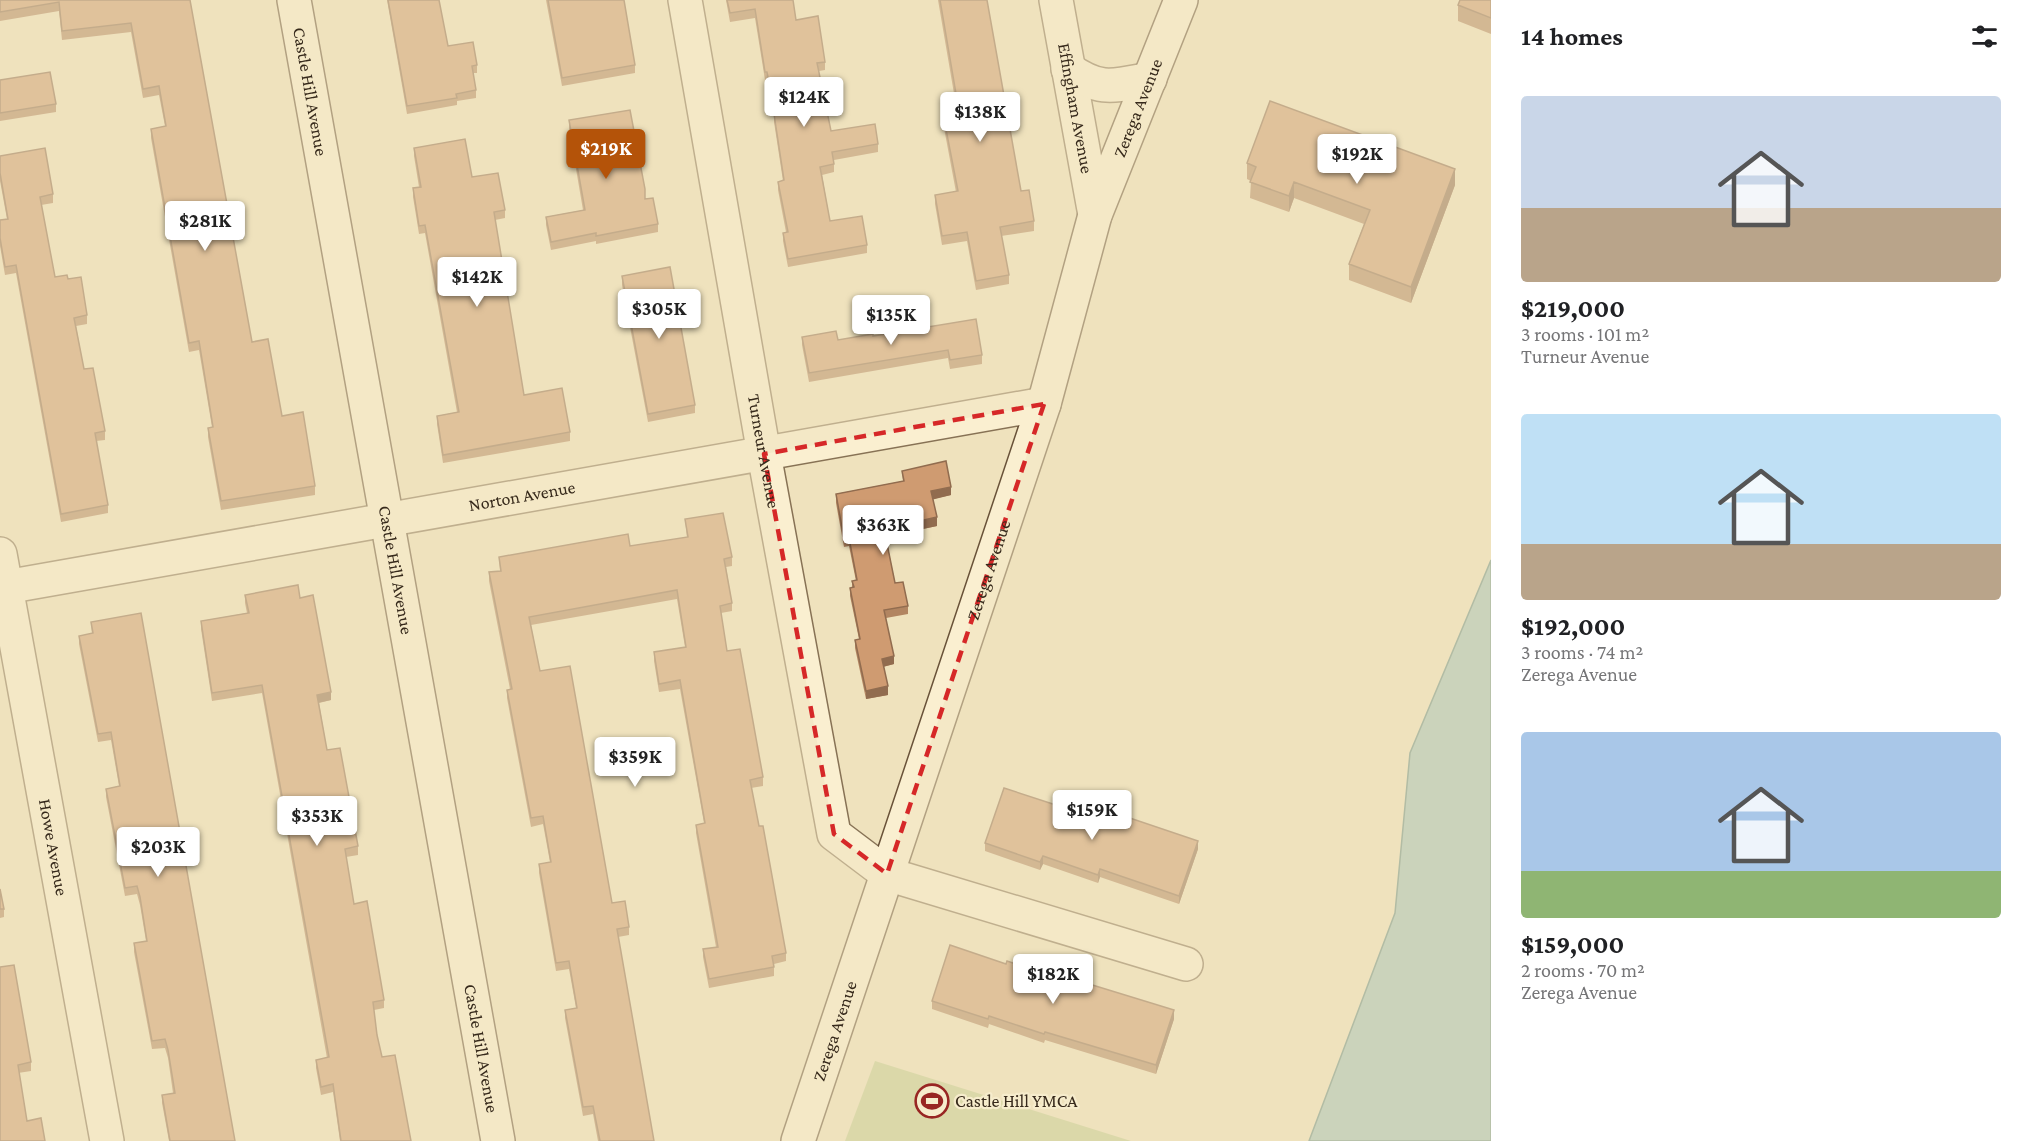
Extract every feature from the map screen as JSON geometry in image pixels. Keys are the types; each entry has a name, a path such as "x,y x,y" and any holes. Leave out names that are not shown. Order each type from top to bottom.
{"street":[{"name":"Castle Hill Avenue","path":"294,0 498,1141"},
{"name":"Turneur Avenue","path":"685,0 764,454 834,834 887,874"},
{"name":"Effingham Avenue","path":"1056,0 1095,214"},
{"name":"Zerega Avenue","path":"798,1141 1044,404 1095,214 1181,0"},
{"path":"1068,69 1086,81 1100,86 1150,79"},
{"name":"Norton Avenue","path":"3,588 1044,404"},
{"name":"Howe Avenue","path":"0,554 3,588 107,1141"},
{"path":"887,874 1186,964"}],"highlighted area":[{"path":"1044,404 887,874 834,834 764,454"}],"green space":[{"name":"Castle Hill YMCA","path":"875,1061 1131,1141 845,1141"}],"water":[{"path":"1491,560 1491,1141 1309,1141 1395,913 1410,753"}],"building":[{"path":"0,0 190,0 252,342 268,339 282,416 303,412 315,486 221,501 208,428 213,427 199,341 189,343 151,129 166,126 159,86 143,89 131,23 62,31 59,2 0,12"},
{"path":"388,0 439,0 448,46 473,42 477,65 472,66 476,90 456,94 457,98 407,106"},
{"path":"548,0 624,0 635,65 562,78"},
{"path":"727,0 793,0 796,20 818,16 825,62 817,63 831,131 875,124 878,144 832,152 834,164 820,167 830,221 862,216 867,245 788,259 783,233 788,232 778,182 784,180 775,113 767,72 765,72 755,9 730,13"},
{"path":"940,0 987,0 1021,191 1029,190 1034,221 1000,227 1009,275 976,281 967,232 942,236 935,195 958,191 944,119 960,117"},
{"path":"1460,0 1491,0 1491,18 1458,5"},
{"path":"50,72 56,104 0,113 0,80"},
{"path":"1270,101 1455,169 1411,287 1349,264 1370,210 1294,182 1289,196 1250,182 1256,167 1247,163"},
{"path":"630,110 645,199 653,198 658,224 551,242 546,217 585,210 569,120"},
{"path":"465,139 472,177 498,173 505,210 494,212 524,395 562,388 570,432 443,455 437,416 459,412 425,225 419,226 413,188 421,187 414,148"},
{"path":"45,148 53,194 40,197 55,277 67,275 68,279 81,277 87,315 74,318 84,369 93,368 105,431 95,433 108,505 61,514 16,265 5,267 0,238 0,220 8,219 0,173 0,156"},
{"path":"670,267 695,405 648,414 622,276"},
{"path":"976,319 982,355 950,360 948,350 809,373 802,337 836,331 838,340"},
{"path":"946,461 951,487 931,491 937,517 884,529 895,583 903,582 908,606 884,610 894,656 882,659 888,686 866,691 855,640 860,639 850,588 854,587 852,581 857,580 849,538 844,539 836,494 904,481 902,471"},
{"path":"723,513 732,557 724,559 732,603 720,606 727,651 740,649 763,777 750,780 759,826 763,826 786,953 772,956 774,967 709,979 703,949 718,947 696,825 705,823 680,680 659,684 654,652 686,647 677,590 529,617 540,671 570,666 612,903 625,901 629,927 617,929 654,1141 600,1141 593,1106 583,1107 565,1010 577,1008 569,961 556,963 539,864 551,862 543,816 531,818 507,690 512,689 489,572 501,571 499,557 628,534 630,546 688,537 685,519"},
{"path":"298,585 300,598 313,595 331,692 317,695 327,750 340,748 358,846 345,849 354,904 367,901 384,1000 373,1002 377,1035 382,1057 395,1055 411,1141 341,1141 333,1084 321,1087 316,1060 329,1057 262,685 212,693 201,621 249,613 245,595"},
{"path":"141,613 235,1141 170,1141 162,1095 175,1093 168,1050 165,1039 152,1041 134,943 147,941 140,897 137,886 125,888 106,789 120,786 111,732 98,734 79,636 93,633 91,622"},
{"path":"1004,788 1059,806 1062,800 1117,819 1118,814 1198,841 1179,896 1100,869 1098,875 1043,856 1040,862 985,843"},
{"path":"0,889 4,909 0,909"},
{"path":"950,945 1006,964 1007,961 1062,980 1063,976 1174,1010 1156,1065 989,1016 988,1019 932,1001"},
{"path":"14,965 31,1062 18,1065 27,1121 41,1118 45,1141 0,1141 0,967"}],"place":[{"name":"Castle Hill YMCA","path":"932,1101"}]}
